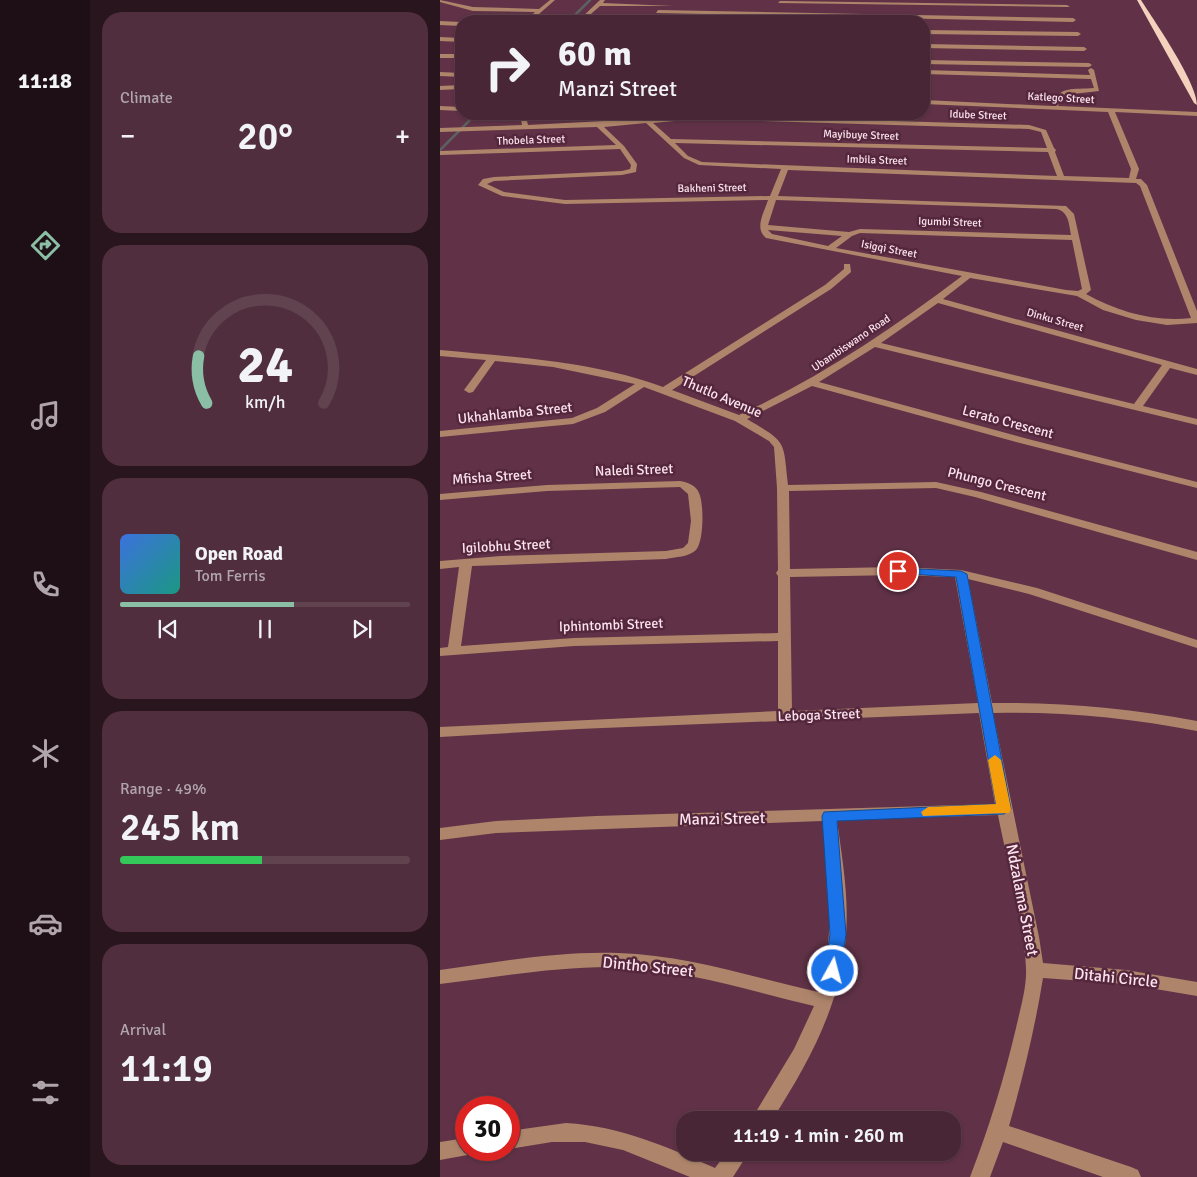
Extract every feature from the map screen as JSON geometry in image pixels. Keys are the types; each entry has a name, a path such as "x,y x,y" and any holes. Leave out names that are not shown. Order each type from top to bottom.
{"main road":[{"path":"1139,0 1197,103"}],"street":[{"path":"535,15 553,0"},
{"path":"586,15 603,0"},
{"path":"1054,107 1058,96 1062,93 1097,90 1084,49 1064,0"},
{"path":"440,1 473,9 539,11"},
{"path":"598,4 665,6 912,2 1067,7"},
{"path":"911,15 912,2"},
{"path":"665,6 656,15 773,15 779,3"},
{"path":"930,19 1072,20"},
{"path":"440,23 455,24"},
{"path":"930,32 1078,34"},
{"path":"440,39 455,40"},
{"path":"930,46 1084,49"},
{"path":"440,56 455,56"},
{"path":"930,62 1089,65"},
{"path":"930,72 1092,77"},
{"path":"440,74 455,75"},
{"path":"440,88 455,87"},
{"name":"Katlego Street","path":"930,102 1197,114"},
{"path":"440,108 455,109"},
{"path":"1079,294 1102,308 1122,314 1169,322 1196,320 1143,185 1132,180 1135,169 1111,111"},
{"path":"524,120 525,127"},
{"name":"Imbila Street","path":"646,120 686,157 701,164 1132,180"},
{"name":"Idube Street","path":"440,130 598,124 646,120"},
{"name":"Idube Street","path":"789,120 1036,128 1044,131 1053,150"},
{"name":"Bakheni Street","path":"598,124 622,147 635,167 629,171 494,179 482,184 508,195 566,202 775,198 1056,206 1063,208 1070,214 1088,287 1086,292 1079,294"},
{"name":"Mayibuye Street","path":"670,141 1053,150"},
{"name":"Thobela Street","path":"440,153 622,147"},
{"path":"1053,150 1061,177"},
{"path":"785,168 763,227 849,234"},
{"name":"Isigqi Street","path":"763,227 764,232 769,236 830,249 1079,294"},
{"name":"Igumbi Street","path":"830,249 854,231 868,230 1075,238"},
{"path":"666,390 828,287 848,270 847,266"},
{"name":"Ubambiswano Road","path":"739,419 812,383 873,344 968,275"},
{"name":"Dinku Street","path":"936,300 1197,372"},
{"path":"873,344 1197,422"},
{"name":"Thutlo Avenue","path":"440,354 493,357 570,367 643,383 666,390 739,419 767,434 779,446 783,488 782,573 785,716"},
{"path":"469,390 493,357"},
{"path":"1136,408 1168,364"},
{"name":"Ukhahlamba Street","path":"440,434 573,421 592,416 607,408 643,383"},
{"name":"Lerato Crescent","path":"812,383 1024,441 1197,485"},
{"name":"Naledi Street","path":"547,488 671,483 687,486 694,493 696,535 692,547 687,551 666,554 574,557"},
{"name":"Phungo Crescent","path":"783,488 936,485 977,494 1197,556"},
{"name":"Mfisha Street","path":"440,497 547,488"},
{"name":"Igilobhu Street","path":"440,565 574,557"},
{"path":"454,650 466,563"},
{"path":"782,573 898,571 961,574 1033,591 1197,644"},
{"path":"961,574 985,708"},
{"name":"Iphintombi Street","path":"440,652 574,642 784,637"},
{"name":"Leboga Street","path":"440,732 522,726 985,708 1106,712 1166,719 1197,726"},
{"name":"Ndzalama Street","path":"980,1177 998,1131 1028,1015 1035,970 1031,937 985,708"},
{"name":"Manzi Street","path":"440,834 596,822 1004,809"},
{"path":"767,1111 803,1053 824,1001 833,971 838,934 829,816"},
{"name":"Dintho Street","path":"440,978 578,961 620,960 675,966 824,1001"},
{"name":"Ditahi Circle","path":"1035,970 1126,977 1197,989"},
{"path":"998,1131 1131,1177"},
{"path":"520,1138 564,1132 591,1134 651,1151 712,1177"},
{"path":"440,1151 455,1149"},
{"path":"721,1177 733,1161"}],"waterway":[{"path":"575,15 590,0"},
{"path":"440,150 470,120"}],"slow traffic":[{"path":"928,812 1004,809 995,760"}],"route":[{"path":"833,971 838,934 837,899 829,816 1004,809 961,574 898,571"}]}
